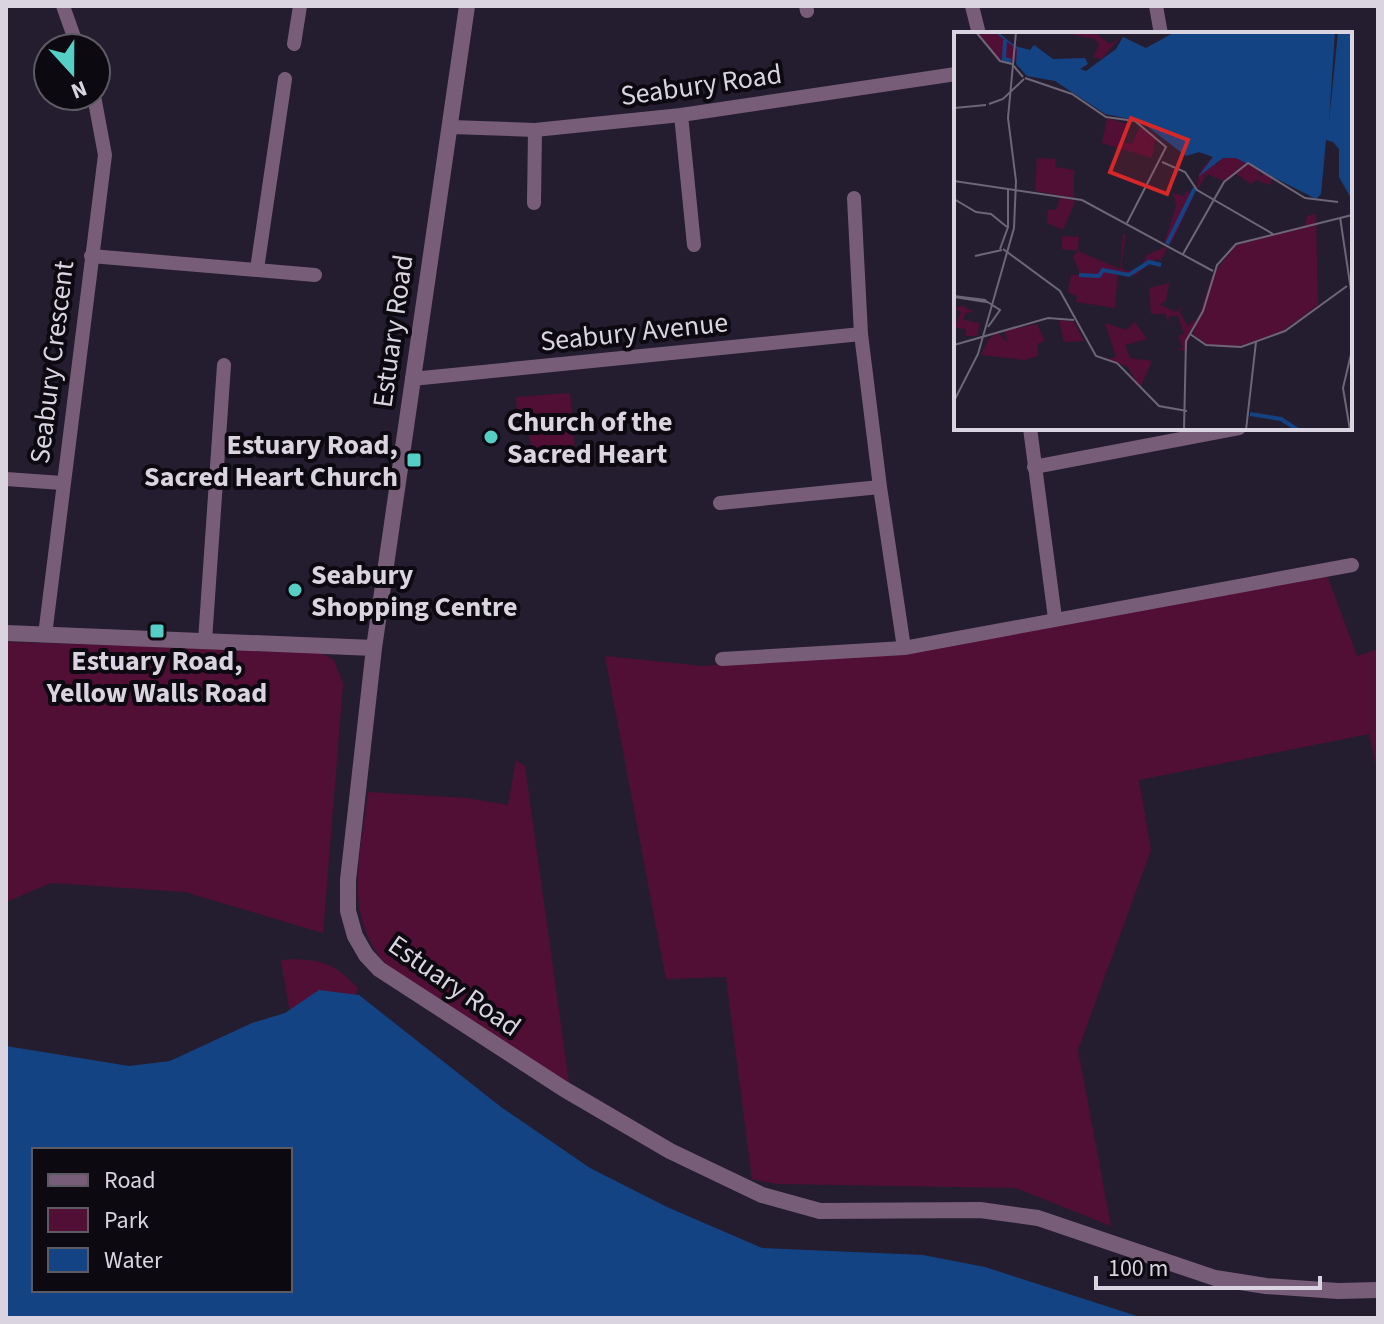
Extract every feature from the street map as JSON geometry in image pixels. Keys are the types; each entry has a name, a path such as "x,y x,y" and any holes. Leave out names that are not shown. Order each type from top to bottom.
{"street":[{"path":"63,6 72,32"},
{"path":"294,44 300,6"},
{"name":"Estuary Road","path":"467,6 374,648 348,880 348,911 355,936 366,955 379,969 564,1089 670,1151 762,1195 820,1211 964,1209 1038,1218 1215,1278 1285,1288 1378,1290"},
{"path":"972,6 978,32"},
{"path":"1156,6 1161,32"},
{"name":"Seabury Road","path":"451,127 535,130 681,115 954,74"},
{"path":"257,269 285,79"},
{"name":"Seabury Crescent","path":"45,635 105,155 97,112"},
{"path":"681,115 694,245"},
{"path":"534,203 535,130"},
{"path":"854,198 861,334 904,648"},
{"path":"91,256 315,275"},
{"name":"Seabury Avenue","path":"412,379 861,334"},
{"path":"205,641 224,365"},
{"path":"1030,430 1055,618"},
{"path":"1034,467 1228,430"},
{"path":"6,479 62,483"},
{"path":"720,503 880,487"},
{"path":"722,659 904,648 1352,565"},
{"path":"6,633 374,648"}],"green space":[{"path":"570,393 575,451 566,457 523,464 522,449 531,444 527,427 518,422 516,397"},
{"path":"1327,575 1357,656 1378,649 1378,776 1369,734 1139,780 1151,850 1078,1050 1111,1226 1016,1188 777,1184 752,1179 726,977 666,979 605,656 702,666 891,654"},
{"path":"6,642 318,651 334,660 343,684 323,933 185,892 51,883 6,902"},
{"path":"516,760 525,766 569,1083 391,970 375,950 359,908 359,863 368,792 466,798 508,805"},
{"path":"281,960 324,963 344,974 358,988 356,995 291,1020"}],"water":[{"path":"319,990 359,995 501,1107 590,1168 667,1207 762,1248 923,1255 985,1267 1143,1318 6,1318 6,1046 129,1066 170,1061 252,1023 285,1013"}],"place":[{"name":"Church of the Sacred Heart","path":"491,437"},
{"name":"Estuary Road, Sacred Heart Church","path":"414,460"},
{"name":"Seabury Shopping Centre","path":"295,590"},
{"name":"Estuary Road, Yellow Walls Road","path":"157,631"}]}
